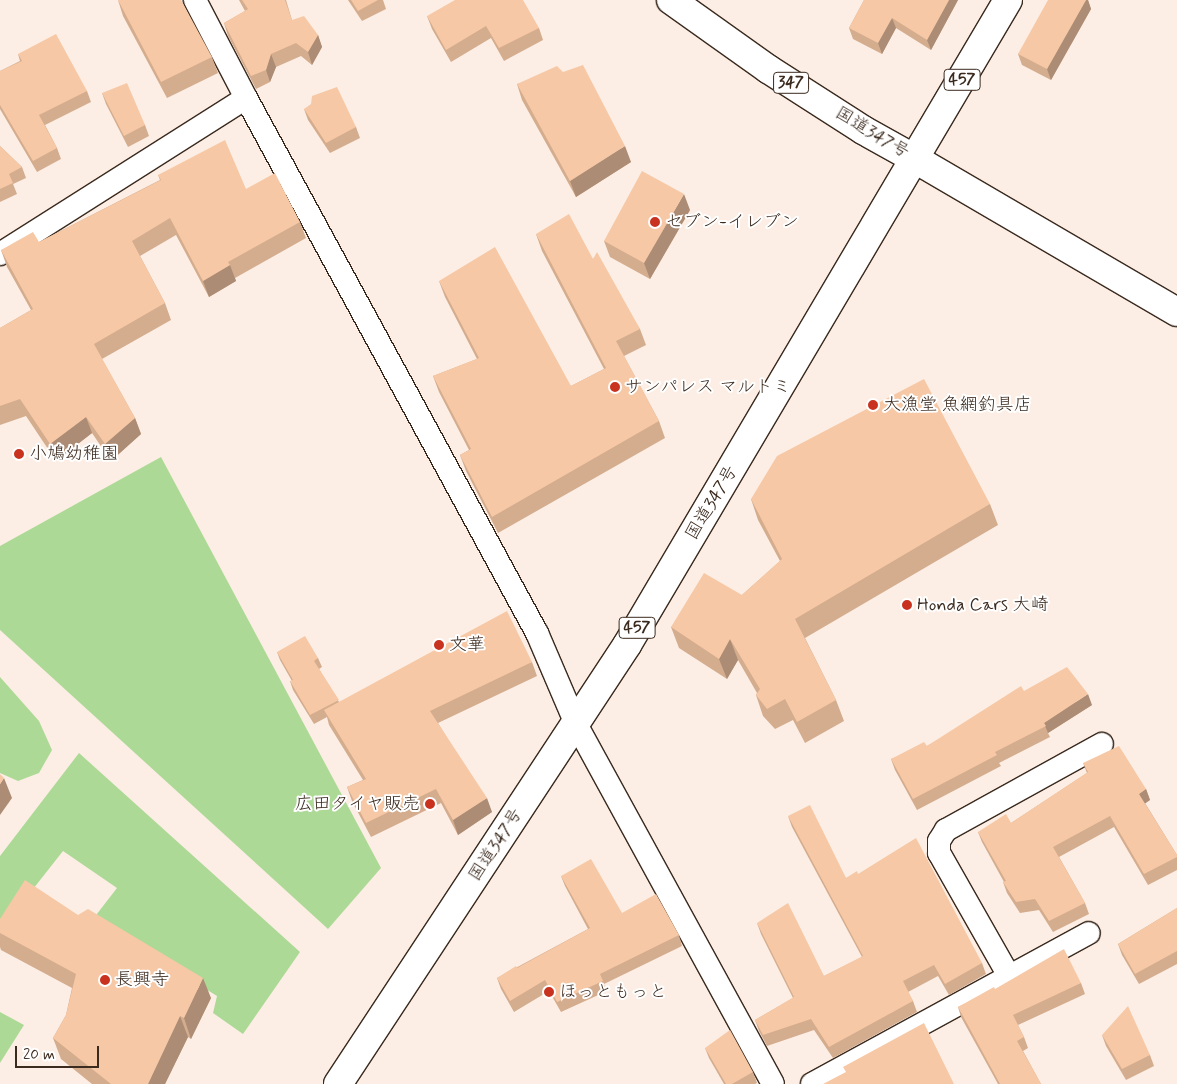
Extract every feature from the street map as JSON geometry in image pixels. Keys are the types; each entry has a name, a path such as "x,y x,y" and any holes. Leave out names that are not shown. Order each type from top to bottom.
{"main road":[{"name":"国道347号","path":"338,1084 632,636 915,159 863,130 768,69 671,0"},
{"name":"457","path":"915,159 1008,0"},
{"path":"915,159 1177,312"}],"street":[{"path":"195,0 246,98 537,633 576,724 773,1084"},
{"path":"0,254 246,98"},
{"path":"1009,976 940,853 939,841 946,830 1102,744"},
{"path":"812,1084 1089,933"}],"green space":[{"path":"161,457 381,868 328,929 0,630 0,546"},
{"path":"0,677 39,721 52,750 39,773 18,781 0,773"},
{"path":"79,753 300,952 243,1034 213,1013 217,996 93,919 117,888 63,851 0,931 0,856"},
{"path":"0,1012 24,1025 0,1063"}],"building":[{"path":"118,0 181,0 212,57 161,82"},
{"path":"242,0 285,0 292,20 304,16 318,35 308,52 296,43 271,54 266,70 251,76 224,23 248,9"},
{"path":"351,0 378,0 358,11"},
{"path":"455,0 523,0 539,28 499,48 486,26 446,50 427,16"},
{"path":"864,0 949,0 927,40 892,18 878,43 849,28"},
{"path":"1048,0 1086,0 1047,69 1018,54"},
{"path":"56,34 87,91 39,115 57,148 33,161 0,105 0,71 22,61 18,54"},
{"path":"583,65 625,146 570,181 517,84 557,66 563,72"},
{"path":"127,83 145,125 124,136 102,93"},
{"path":"337,87 356,127 326,143 304,109 311,104 312,96"},
{"path":"225,140 246,189 275,173 300,222 228,262 230,265 203,281 170,218 132,241 165,303 94,344 135,418 105,444 86,417 50,444 20,399 0,406 0,328 33,309 1,250 33,232 39,242 161,180 158,175"},
{"path":"0,146 22,167 9,174 13,183 0,189"},
{"path":"642,171 684,194 644,263 604,241"},
{"path":"569,214 593,259 597,252 640,329 616,341 659,421 492,517 460,455 471,449 433,376 479,358 439,281 495,247 571,386 606,368 536,234"},
{"path":"924,379 990,504 795,619 836,700 797,722 785,699 767,709 756,695 760,689 730,639 719,659 671,627 704,573 742,595 782,559 751,499 777,456"},
{"path":"507,611 532,662 430,711 487,798 453,820 436,789 366,823 347,787 366,779 324,710"},
{"path":"305,636 318,658 314,661 339,700 310,715 290,681 293,680 277,652"},
{"path":"1067,667 1088,694 1044,723 1046,726 995,752 997,755 913,799 891,759 924,742 927,746 1021,686 1024,691"},
{"path":"1119,746 1146,789 1139,794 1177,857 1144,874 1110,816 1053,847 1085,903 1049,921 1035,899 1016,902 1003,882 1006,881 978,832 1006,814 1011,823 1088,772 1083,763"},
{"path":"0,774 4,778 0,784"},
{"path":"810,805 846,878 857,871 858,874 916,838 982,963 945,984 934,965 903,981 913,1001 829,1047 811,1019 763,1035 755,1020 794,997 757,923 788,903 824,976 863,956 788,816"},
{"path":"591,859 622,913 656,894 679,935 600,974 603,981 557,1002 545,980 510,1001 497,978 516,966 517,968 590,928 561,876"},
{"path":"25,880 78,915 88,909 203,978 184,1018 180,1016 148,1084 111,1084 53,1038 66,1015 76,974 0,933 0,919"},
{"path":"1177,908 1177,951 1135,974 1118,944"},
{"path":"1064,949 1081,983 1013,1015 1024,1037 1017,1041 1041,1084 1000,1084 958,1007 994,987 995,989"},
{"path":"1128,1006 1150,1055 1122,1069 1102,1035"},
{"path":"924,1023 954,1084 823,1084 846,1072 843,1067"},
{"path":"730,1030 753,1072 732,1084 726,1084 705,1048"}],"place":[{"name":"セブン-イレブン","path":"655,222"},
{"name":"サンパレス マルトミ","path":"615,387"},
{"name":"大漁堂 魚網釣具店","path":"873,405"},
{"name":"小鳩幼稚園","path":"19,454"},
{"name":"Honda Cars 大崎","path":"907,605"},
{"name":"文華","path":"439,645"},
{"name":"広田タイヤ販売","path":"430,804"},
{"name":"長興寺","path":"105,980"},
{"name":"ほっともっと","path":"549,992"}]}
